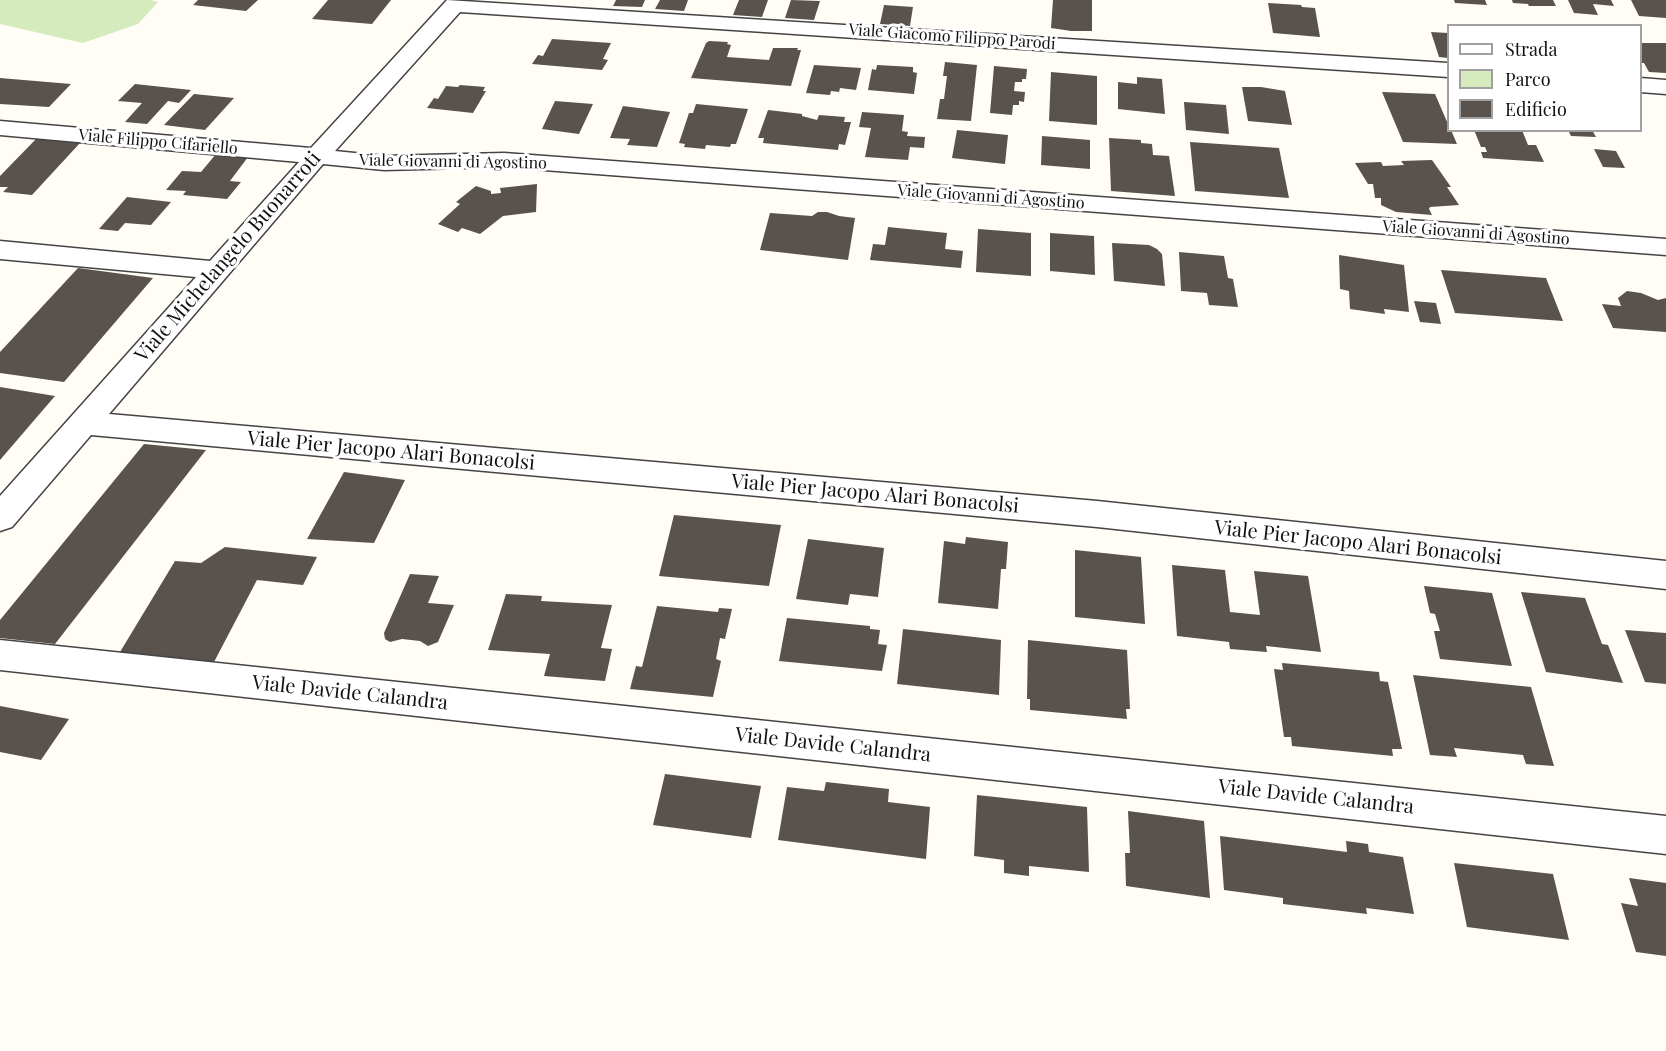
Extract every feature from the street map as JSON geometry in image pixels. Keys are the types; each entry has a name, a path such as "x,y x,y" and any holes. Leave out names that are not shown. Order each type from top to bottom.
{"street":[{"name":"Viale Giacomo Filippo Parodi","path":"457,3 1447,70"},
{"name":"Viale Michelangelo Buonarroti","path":"5,506 82,423 316,156 457,3"},
{"path":"1642,85 1666,87"},
{"name":"Viale Filippo Cifariello","path":"0,128 316,156"},
{"name":"Viale Giovanni di Agostino","path":"316,156 384,163 504,160 1666,247"},
{"path":"0,250 216,270"},
{"name":"Viale Pier Jacopo Alari Bonacolsi","path":"82,423 1097,514 1666,575"},
{"name":"Viale Davide Calandra","path":"0,655 1666,835"}],"green space":[{"path":"0,0 151,0 158,2 138,24 83,43 0,24"}],"building":[{"path":"198,0 258,0 246,11 193,5"},
{"path":"328,0 391,0 372,24 312,19"},
{"path":"616,0 645,0 642,7 613,6"},
{"path":"660,0 688,0 684,11 655,9"},
{"path":"739,0 768,0 762,17 733,15"},
{"path":"791,0 820,1 814,20 785,18"},
{"path":"1053,0 1092,0 1092,31 1051,28"},
{"path":"1454,0 1485,0 1487,5 1455,3"},
{"path":"1512,0 1553,0 1556,6 1529,6 1513,3"},
{"path":"1568,0 1611,0 1614,6 1593,4 1598,15 1574,13"},
{"path":"1631,0 1666,0 1666,18 1639,16"},
{"path":"1268,3 1315,8 1320,37 1273,33"},
{"path":"884,5 913,7 910,26 880,24"},
{"path":"1431,32 1447,33 1447,58 1439,57"},
{"path":"552,39 611,43 603,59 608,60 602,70 532,64 538,55 543,56"},
{"path":"709,41 728,42 727,44 731,45 727,57 769,60 773,48 798,48 797,50 801,50 791,86 691,78 706,43"},
{"path":"1642,43 1666,43 1666,73 1649,72 1642,63"},
{"path":"945,62 977,65 971,121 937,119 940,99 944,99 947,76 943,76"},
{"path":"814,65 861,68 856,90 840,88 839,92 831,91 830,95 806,93"},
{"path":"877,65 913,67 913,72 917,73 914,94 868,90 872,69 876,70"},
{"path":"994,66 1027,69 1026,79 1022,79 1022,82 1015,82 1014,91 1025,92 1024,102 1019,101 1019,105 1013,105 1012,115 990,113"},
{"path":"1051,72 1097,76 1097,125 1049,121"},
{"path":"1137,77 1162,79 1165,114 1118,109 1118,82 1137,84"},
{"path":"0,78 71,84 49,107 0,104"},
{"path":"135,84 191,90 179,103 168,101 147,124 125,122 142,103 118,101"},
{"path":"460,85 485,87 483,91 486,91 473,113 427,108 434,98 438,99 446,86 458,87"},
{"path":"1242,87 1285,91 1292,125 1248,121"},
{"path":"1382,92 1435,94 1447,122 1447,132 1452,132 1457,144 1403,142"},
{"path":"194,94 234,98 205,130 164,125"},
{"path":"555,101 593,104 579,134 542,129"},
{"path":"1184,102 1226,105 1229,134 1186,130"},
{"path":"696,104 748,109 736,144 731,144 730,147 706,145 705,149 684,147 685,144 679,143 689,113 693,113"},
{"path":"623,106 670,112 657,147 627,145 630,139 610,138"},
{"path":"768,110 802,114 802,116 817,120 819,115 845,117 844,122 851,122 845,145 839,144 838,150 763,143 764,138 758,138"},
{"path":"862,112 904,115 902,131 908,132 907,136 925,137 924,148 910,147 908,160 865,157 871,128 859,127"},
{"path":"957,130 1008,135 1005,164 952,158"},
{"path":"1475,132 1523,132 1528,145 1536,145 1544,162 1483,158 1481,152 1487,152 1485,147 1481,147"},
{"path":"1569,132 1593,132 1596,137 1571,136"},
{"path":"1042,136 1090,140 1090,169 1041,165"},
{"path":"1109,138 1141,140 1141,143 1152,144 1153,155 1169,156 1175,196 1111,191"},
{"path":"36,139 80,143 32,195 3,192 8,187 0,187 0,176"},
{"path":"1190,142 1279,148 1289,198 1195,191"},
{"path":"1594,149 1616,151 1625,168 1603,167"},
{"path":"216,154 248,157 230,181 241,182 227,199 183,195 186,191 166,190 182,171 201,172"},
{"path":"1432,160 1451,187 1447,187 1459,205 1430,207 1432,215 1396,212 1381,205 1381,198 1375,198 1373,184 1368,184 1355,163 1381,162 1383,166 1404,165 1401,161"},
{"path":"537,184 536,212 503,216 480,234 462,228 458,232 438,224 460,204 456,202 476,186 491,191 491,194 501,193 500,188"},
{"path":"127,197 171,202 151,225 125,223 118,231 99,229"},
{"path":"818,212 855,218 848,260 760,250 770,213 812,216"},
{"path":"888,227 947,233 945,249 963,251 961,268 870,260 873,244 885,245"},
{"path":"978,229 1031,233 1031,276 976,272"},
{"path":"1050,233 1094,236 1095,275 1050,271"},
{"path":"1112,243 1149,245 1157,249 1162,254 1165,286 1114,281"},
{"path":"1179,252 1224,256 1228,278 1233,279 1238,307 1209,305 1207,293 1181,291"},
{"path":"1339,255 1404,265 1409,312 1384,309 1385,314 1350,309 1349,291 1340,289"},
{"path":"78,268 153,278 64,382 0,373 0,352"},
{"path":"1441,270 1546,278 1563,321 1455,313"},
{"path":"1627,291 1641,293 1658,300 1666,298 1666,332 1613,328 1602,304 1621,306 1618,298"},
{"path":"1414,301 1436,303 1441,324 1420,322"},
{"path":"0,387 55,396 0,460"},
{"path":"144,444 206,450 55,644 0,638 0,620"},
{"path":"344,472 405,480 374,543 307,539"},
{"path":"674,515 781,525 769,586 659,576"},
{"path":"966,537 1008,542 1006,569 1001,569 998,609 938,603 944,541 965,544"},
{"path":"808,539 884,548 878,597 850,594 848,605 796,599"},
{"path":"225,547 317,557 303,585 257,580 214,662 120,652 175,561 201,563"},
{"path":"1075,550 1141,557 1145,624 1075,617"},
{"path":"1172,565 1225,570 1230,612 1260,615 1254,571 1308,576 1321,652 1266,646 1267,652 1230,649 1229,642 1177,636"},
{"path":"410,574 439,576 428,603 454,605 438,642 428,646 420,641 402,639 390,642 385,639 384,633"},
{"path":"1424,586 1492,593 1512,666 1440,659 1434,631 1440,631 1435,614 1430,613"},
{"path":"1521,592 1585,598 1602,644 1608,645 1623,683 1546,672"},
{"path":"506,594 542,596 541,601 612,605 601,648 612,649 605,681 544,676 550,654 488,650"},
{"path":"657,606 718,612 719,608 732,609 725,639 720,638 716,659 721,661 713,697 630,689 636,666 642,667"},
{"path":"787,618 870,626 870,629 880,630 878,644 887,645 882,671 779,661"},
{"path":"903,629 1001,640 999,695 897,684"},
{"path":"1625,630 1666,633 1666,684 1645,682"},
{"path":"1028,640 1127,650 1130,709 1126,709 1127,719 1030,710 1030,699 1027,699"},
{"path":"1282,663 1379,672 1380,681 1388,682 1402,749 1392,749 1393,756 1292,746 1291,737 1284,737 1274,669 1283,670"},
{"path":"1413,675 1531,687 1554,766 1526,764 1523,755 1454,748 1457,757 1430,755"},
{"path":"0,706 69,719 41,760 0,752"},
{"path":"665,774 761,786 751,838 653,825"},
{"path":"826,782 889,789 888,802 930,807 926,859 778,840 787,787 824,791"},
{"path":"977,795 1087,807 1089,872 1029,866 1029,876 1004,873 1004,860 974,856"},
{"path":"1128,811 1204,821 1210,898 1126,886 1125,853 1130,853"},
{"path":"1220,836 1347,852 1346,841 1368,844 1369,852 1403,857 1414,914 1366,908 1367,914 1283,904 1283,898 1224,890"},
{"path":"1454,863 1553,874 1569,940 1467,927"},
{"path":"1629,878 1666,883 1666,956 1636,952 1621,903 1638,906"}]}
